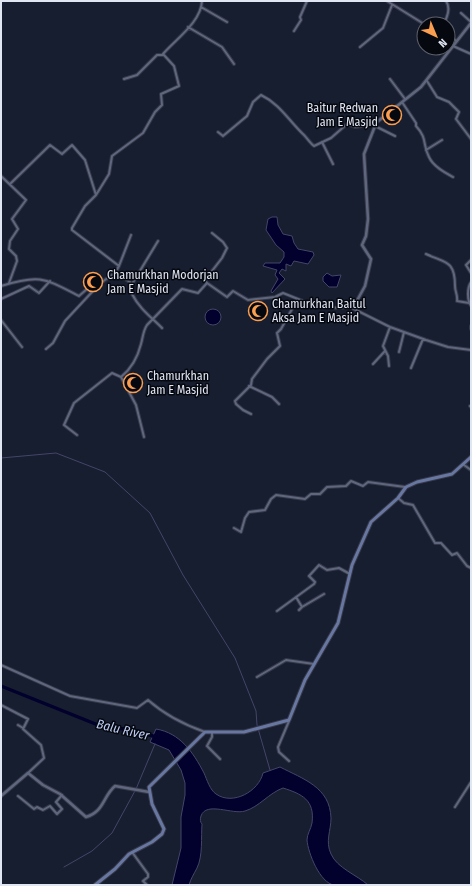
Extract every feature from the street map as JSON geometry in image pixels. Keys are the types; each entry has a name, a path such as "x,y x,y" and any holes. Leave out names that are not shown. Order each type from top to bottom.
{"main road":[{"path":"95,885 132,852 147,845 163,832 149,792 151,784 205,732 246,731 289,720 305,680 338,623 350,574 367,528 376,516 398,498 406,488 417,482 452,474 464,465 471,457"}],"street":[{"path":"163,55 188,27 202,7 202,1"},
{"path":"294,31 301,20 300,17 307,1"},
{"path":"387,1 416,19"},
{"path":"446,1 448,4 446,16"},
{"path":"360,47 383,28 392,5"},
{"path":"202,7 227,22"},
{"path":"457,41 471,22 461,13"},
{"path":"188,27 222,47 234,64"},
{"path":"456,47 471,54"},
{"path":"119,266 72,229 85,206 96,195 109,174 112,156 143,133 153,115 162,105 161,94 179,86 172,62 163,55 156,55 137,75 124,79"},
{"path":"353,308 365,286 371,259 362,245 366,236 368,219 367,192 363,168 364,154 375,125 427,81 446,56"},
{"path":"390,79 405,99"},
{"path":"427,81 437,97 455,107 459,112 456,119 471,139"},
{"path":"218,132 223,136 244,118 253,102 261,95 280,108 312,145 331,138 347,124 355,127 375,125 395,136"},
{"path":"402,102 416,123 416,126 422,133 429,157 437,167 453,177"},
{"path":"426,150 442,140"},
{"path":"322,142 333,164"},
{"path":"10,184 50,145 62,154 72,145 85,160 96,195"},
{"path":"1,176 26,200 12,219 18,229 9,246 18,261 17,267 9,283"},
{"path":"121,377 131,367 140,348 145,329 153,320 182,289 198,293 207,283 205,280 222,258 227,248 223,242 212,233"},
{"path":"46,349 53,343 65,321 99,284 116,273 131,235"},
{"path":"158,241 132,284 130,292 143,310 162,328"},
{"path":"426,254 447,262 453,272 455,288 458,295 457,301 469,303"},
{"path":"471,260 466,264 471,273"},
{"path":"116,273 124,277 132,284"},
{"path":"1,286 30,278 50,280 78,296 87,289 92,292"},
{"path":"1,299 29,286 39,293 50,280"},
{"path":"471,282 468,286 469,303 471,306"},
{"path":"207,283 227,297 234,291 248,300 275,297 281,293 297,300 337,308 353,308 390,327 423,339 448,347 470,350 471,346"},
{"path":"251,414 242,410 235,403 249,386 267,359 280,346 277,333 282,329 297,300"},
{"path":"1,320 22,346"},
{"path":"389,366 384,341 390,327"},
{"path":"399,352 404,332"},
{"path":"411,368 423,339"},
{"path":"373,364 385,351"},
{"path":"77,435 64,425 74,402 112,373 121,377 136,405 144,437"},
{"path":"249,386 272,397 279,404"},
{"path":"464,465 471,470"},
{"path":"234,528 240,532 249,512 265,510 270,499 276,495 305,498 312,494 320,494 327,487 346,486 351,481 363,486 368,482 406,488"},
{"path":"398,498 404,503 413,505 435,543 441,543 452,555 457,553 467,566 471,568"},
{"path":"277,611 316,582 310,575 319,565 328,570 339,568 350,574"},
{"path":"299,610 324,594"},
{"path":"296,597 302,607"},
{"path":"257,677 286,660 314,664"},
{"path":"1,665 46,687 54,687 70,696 138,708 148,700 171,716 205,732"},
{"path":"1,705 28,719 23,728"},
{"path":"289,720 278,747 279,752 289,761"},
{"path":"1,796 41,761 44,756 41,745 18,725"},
{"path":"212,731 212,737 207,746 220,758"},
{"path":"28,773 43,785 62,795 86,817 94,815 100,810 115,786 149,792"},
{"path":"454,806 471,782"},
{"path":"18,796 34,810 37,807 43,810 50,806 57,814 62,809 56,802 62,795"},
{"path":"132,852 148,874 148,877 143,881 147,885"}],"shaded area":[{"path":"277,217 278,225 283,234 292,236 298,249 313,252 314,255 308,264 294,261 291,266 286,264 286,271 282,269 279,273 285,279 272,293 271,291 278,279 275,275 277,270 263,266 265,263 280,263 284,257 284,252 276,245 266,230 268,219"},
{"path":"327,273 332,276 341,275 337,287 329,287 323,281 323,277"},
{"path":"213,309 220,314 221,317 216,324 213,325 206,320 205,317 210,310"},
{"path":"156,729 165,731 179,739 185,745 200,765 212,790 216,794 223,797 230,798 244,795 256,786 261,780 263,773 280,767 314,785 326,799 329,807 331,823 328,845 331,854 342,867 368,885 334,885 324,879 312,859 308,846 307,838 312,823 309,803 306,799 296,793 283,788 245,811 240,812 208,809 204,812 200,818 202,824 201,846 197,868 189,885 172,885 181,848 181,817 185,795 185,783 181,770 169,750 150,742"}],"waterway":[{"path":"1,458 56,453 105,472 150,513 183,575 235,658 256,711 257,725 270,770"},
{"name":"Balu River","path":"1,686 98,725 137,731 156,737"},
{"path":"64,867 92,851 112,833 136,789 155,744"}],"place":[{"name":"Baitur Redwan Jam E Masjid","path":"392,115"},
{"name":"Chamurkhan Modorjan Jam E Masjid","path":"93,282"},
{"name":"Chamurkhan Baitul Aksa Jam E Masjid","path":"258,311"},
{"name":"Chamurkhan Jam E Masjid","path":"133,383"}]}
